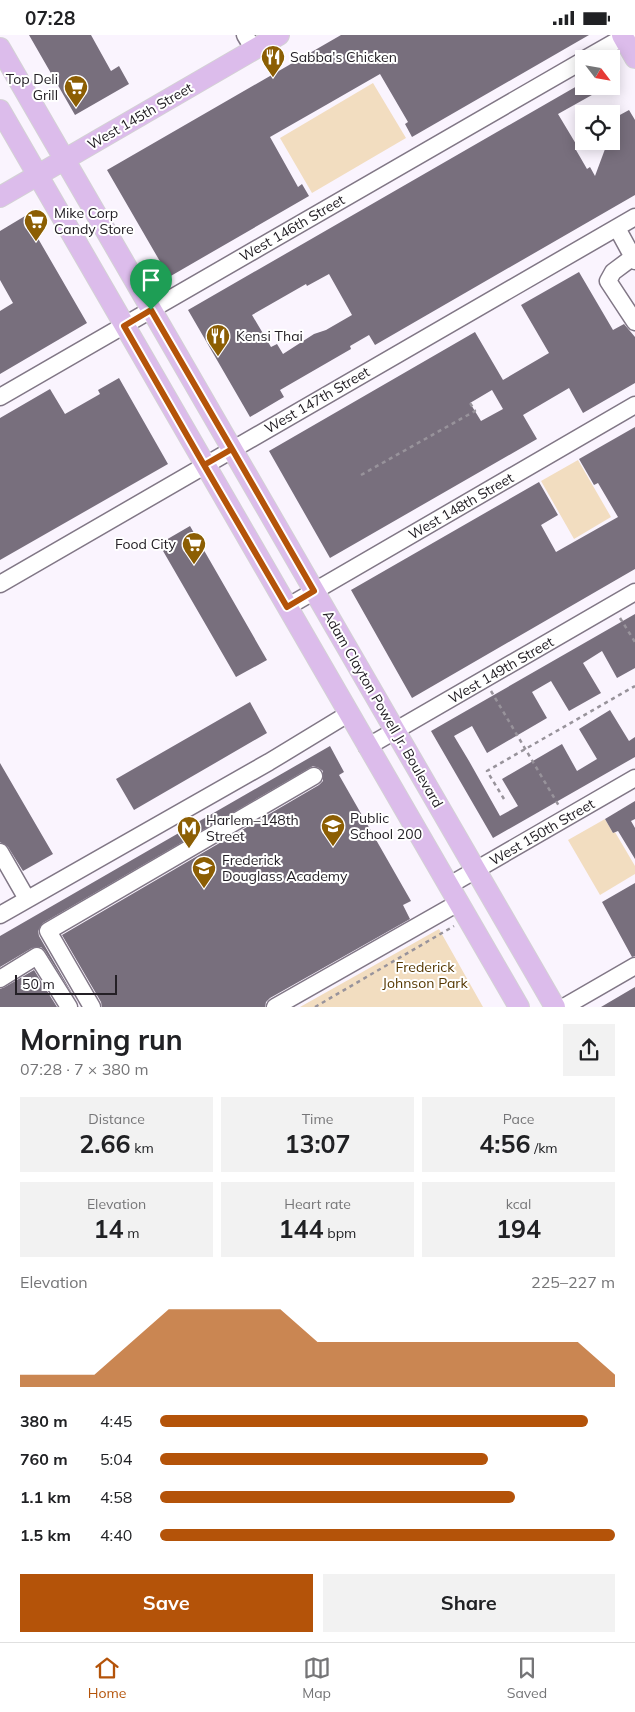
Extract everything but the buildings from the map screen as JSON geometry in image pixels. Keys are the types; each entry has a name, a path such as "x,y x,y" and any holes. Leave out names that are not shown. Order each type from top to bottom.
{"main road":[{"path":"624,36 635,58"},
{"name":"West 145th Street","path":"0,197 263,39"},
{"name":"Adam Clayton Powell Jr. Boulevard","path":"0,48 555,1007"},
{"path":"0,110 519,1007"}],"street":[{"name":"West 146th Street","path":"600,50 624,36"},
{"name":"West 146th Street","path":"0,397 575,65"},
{"name":"West 147th Street","path":"0,584 635,217"},
{"path":"617,228 634,259 613,272 608,281 635,322"},
{"name":"West 148th Street","path":"287,607 635,405"},
{"name":"West 149th Street","path":"367,747 635,592"},
{"path":"0,915 269,762 348,714"},
{"path":"92,1007 48,931 314,776"},
{"name":"West 150th Street","path":"274,1007 458,902 476,871 635,778"},
{"path":"0,852 27,899"},
{"path":"0,979 37,957 69,1007"},
{"path":"564,1007 635,966"}],"path":[{"path":"361,475 475,411 470,403"},
{"path":"620,617 635,641"},
{"path":"504,799 488,771 635,686"},
{"path":"491,691 561,809"},
{"path":"315,1007 458,902"}],"green space":[{"path":"373,83 406,138 312,193 280,138"},
{"path":"578,460 611,517 574,539 541,481"},
{"path":"605,819 635,866 635,874 600,895 568,840"},
{"name":"Frederick Johnson Park","path":"439,929 483,1007 300,1007"}],"place":[{"name":"Sabba's Chicken","path":"273,78"},
{"name":"Top Deli Grill","path":"76,108"},
{"name":"Mike Corp Candy Store","path":"36,242"},
{"name":"Kensi Thai","path":"218,357"},
{"name":"Food City","path":"194,565"},
{"name":"Public School 200","path":"333,847"},
{"name":"Harlem–148th Street","path":"189,849"},
{"name":"Frederick Douglass Academy","path":"204,889"}],"route":[{"path":"151,310 124,326 204,465 232,449 314,591 287,607 204,465 232,449 151,310"}]}
